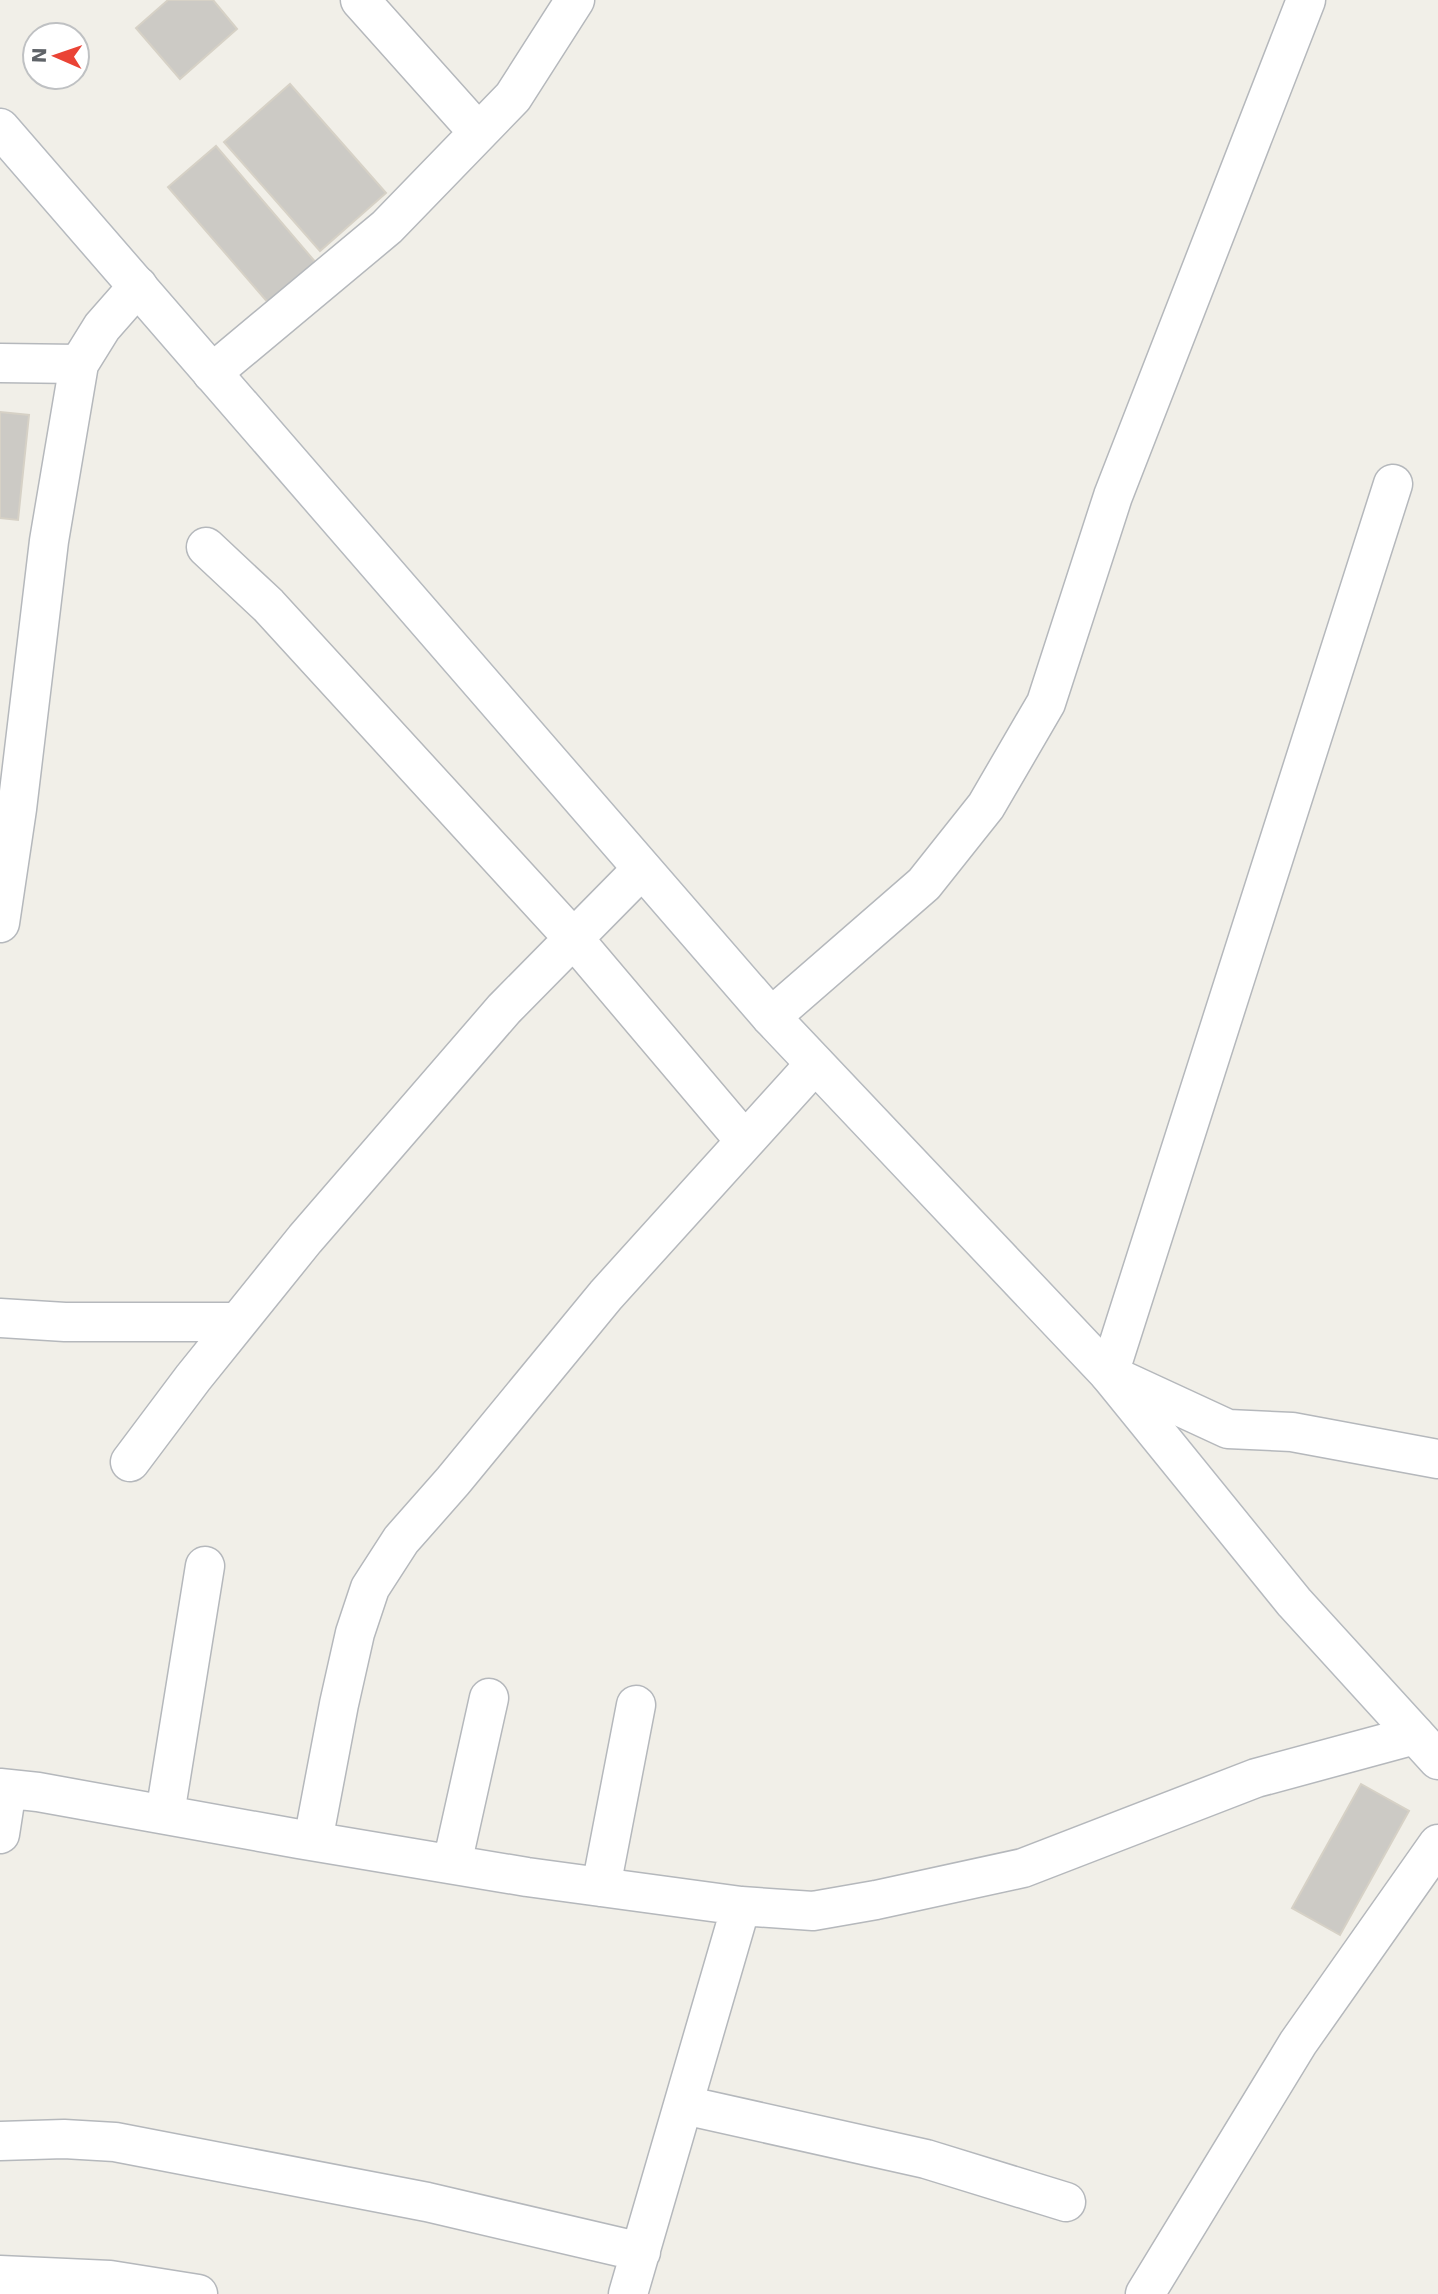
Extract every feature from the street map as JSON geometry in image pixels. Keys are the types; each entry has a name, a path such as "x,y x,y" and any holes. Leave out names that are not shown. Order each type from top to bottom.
{"street":[{"path":"360,0 478,132"},
{"path":"212,373 387,227 513,97 576,0"},
{"path":"771,1017 923,884 985,806 1046,703 1113,496 1306,0"},
{"path":"0,128 771,1017 1110,1374 1294,1602 1427,1747"},
{"path":"0,923 18,809 49,541 79,364 102,327 138,286"},
{"path":"0,363 79,364"},
{"path":"1110,1374 1393,484"},
{"path":"206,547 268,605 574,939 746,1141"},
{"path":"130,1462 193,1378 305,1239 495,1020 642,869"},
{"path":"313,1841 355,1633 370,1588 401,1540 606,1295 815,1064"},
{"path":"0,1318 65,1322 238,1322"},
{"path":"1110,1374 1228,1429 1292,1432 1438,1459"},
{"path":"165,1814 205,1566"},
{"path":"452,1864 489,1698"},
{"path":"601,1887 636,1705"},
{"path":"0,1833 4,1788 38,1791 452,1864 741,1906 813,1911 1023,1868 1256,1778 1427,1747"},
{"path":"1144,2294 1298,2043 1438,1844"},
{"path":"628,2294 741,1906"},
{"path":"684,2105 926,2159 1066,2202"},
{"path":"0,2141 64,2139 115,2142 428,2202 641,2252"},
{"path":"0,2275 110,2280 198,2294"}],"building":[{"path":"168,0 213,0 237,29 180,79 136,28"},
{"path":"290,84 386,193 320,251 224,142"},
{"path":"216,146 317,264 271,306 168,187"},
{"path":"0,412 29,415 18,520 0,518"},
{"path":"1361,1784 1409,1811 1340,1935 1292,1908"}]}
